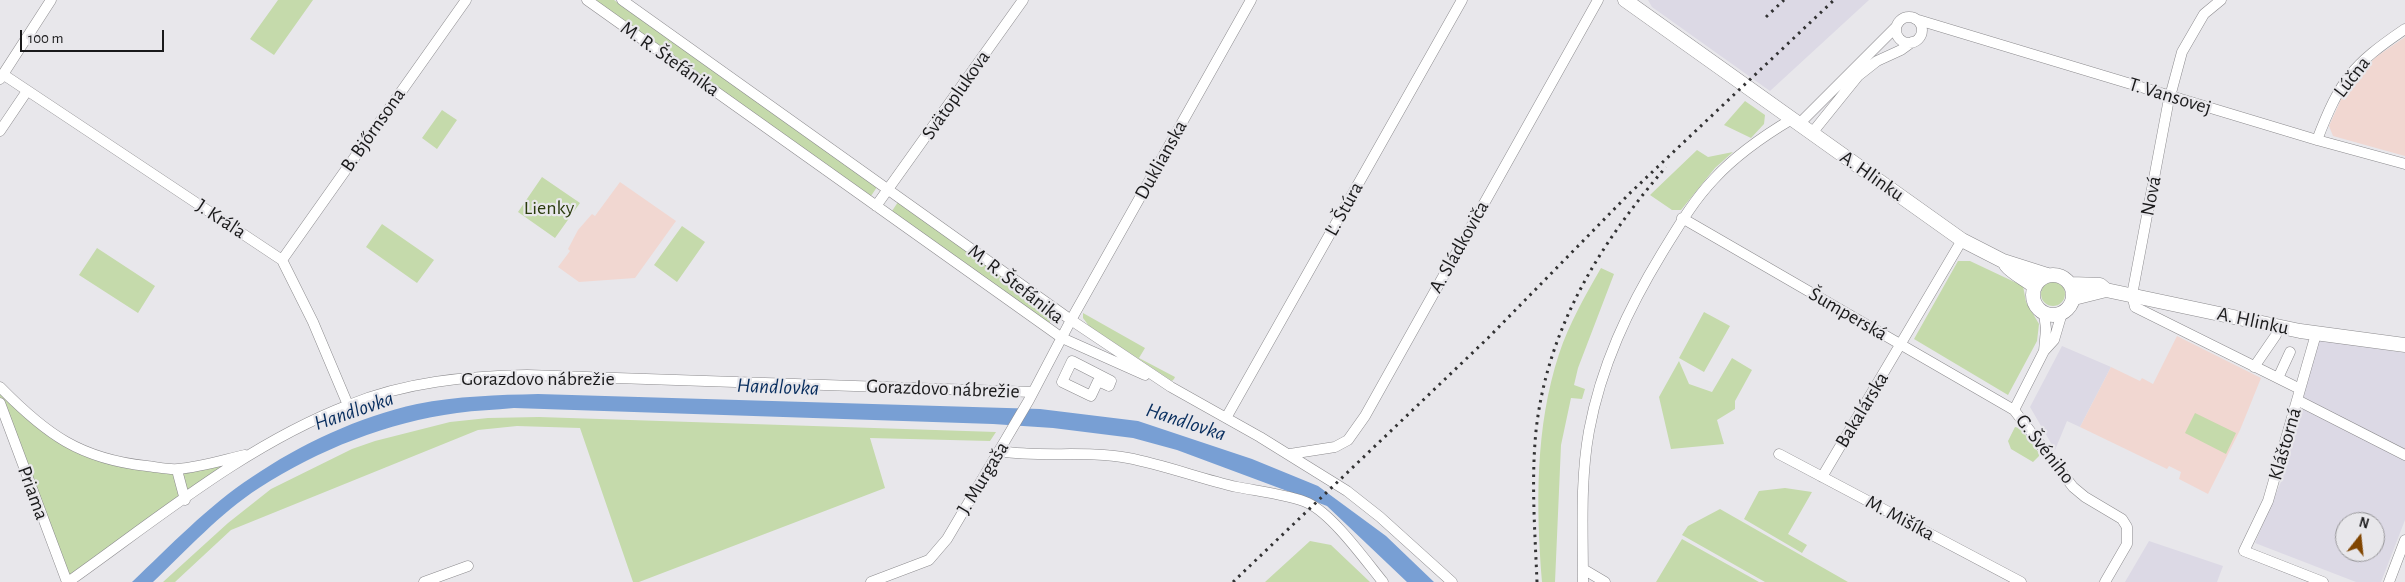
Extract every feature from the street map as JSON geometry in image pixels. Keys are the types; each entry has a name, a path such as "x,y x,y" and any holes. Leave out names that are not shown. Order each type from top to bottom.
{"street":[{"path":"2,77 51,0"},
{"name":"B. Bjőrnsona","path":"282,260 466,0"},
{"name":"M. R. Štefánika","path":"586,0 1062,338 1071,320 622,0"},
{"name":"Svätoplukova","path":"888,189 1023,0"},
{"name":"Duklianska","path":"1071,320 1251,0"},
{"name":"Ľ. Štúra","path":"1226,418 1462,0"},
{"name":"A. Sládkoviča","path":"1290,454 1335,447 1348,440 1365,416 1598,0"},
{"name":"A. Hlinku","path":"1626,0 1962,240 2003,261 2047,276 2060,276 2071,284 2100,285 2106,290"},
{"name":"Nová","path":"2132,295 2170,97 2182,52 2204,14 2221,0"},
{"path":"1583,582 1581,521 1583,480 1589,432 1597,395 1613,346 1628,313 1682,218 1714,178 1748,149 1796,121 1850,70 1890,36 1902,19 1915,19 1920,23 1921,33"},
{"name":"T. Vansovej","path":"1915,19 2170,97 2405,164"},
{"path":"1812,133 1858,76 1877,61 1901,50 1921,33 1936,25"},
{"path":"1896,26 1900,39 1912,42"},
{"name":"Lúčna","path":"2317,140 2338,90 2355,67 2376,49 2405,29"},
{"name":"J. Kráľa","path":"2,77 27,91 282,260 313,322 348,405"},
{"path":"0,131 27,91"},
{"path":"876,206 888,189"},
{"name":"Šumperská","path":"1682,218 2014,410"},
{"name":"Bakalárska","path":"1822,477 1962,240"},
{"name":"A. Hlinku","path":"2003,261 2010,270 2024,277 2035,287"},
{"path":"2047,276 2040,280 2035,287 2034,300 2038,308 2044,313 2053,315 2062,313 2070,306 2074,298 2071,284"},
{"name":"A. Hlinku","path":"2074,298 2106,290 2316,334 2405,345"},
{"name":"A. Hlinku","path":"2132,295 2135,307 2254,367 2276,335"},
{"name":"G. Švéniho","path":"2044,313 2046,329 2044,351"},
{"name":"G. Švéniho","path":"2062,313 2054,340 2044,351 2014,410 2073,486 2085,497 2122,519 2128,527 2127,544 2104,582"},
{"path":"1071,320 1171,387 1290,454 1347,491 1380,517 1452,582"},
{"name":"Kláštorná","path":"2316,334 2268,501 2244,551 2323,582"},
{"path":"1062,338 1171,387"},
{"name":"J. Murgaša","path":"871,582 929,560 939,550 1007,438 1062,338"},
{"path":"2278,378 2290,352"},
{"path":"1072,361 1111,381 1108,386 1098,381 1091,396 1062,382 1072,361"},
{"path":"2254,367 2300,389"},
{"name":"Gorazdovo nábrežie","path":"68,582 248,454 348,405 435,382 477,376 519,375 1031,396"},
{"path":"0,387 32,420 69,444 121,462 177,470 248,454"},
{"path":"2297,400 2405,455"},
{"name":"Priama","path":"0,403 68,582"},
{"path":"999,451 1020,454 1092,454 1128,458 1234,486 1307,502 1320,511 1337,528 1383,582"},
{"name":"M. Mišíka","path":"1779,454 2021,582"},
{"path":"177,470 185,500"},
{"path":"2389,582 2405,540"},
{"path":"424,582 468,566"},
{"path":"1583,569 1605,582"}],"shaded area":[{"path":"1648,0 1869,0 1770,91 1652,7"},
{"path":"2405,37 2405,156 2333,136 2329,126 2343,95 2354,79 2376,57"},
{"path":"620,182 676,221 635,278 579,282 558,267 570,251 568,249 578,230 592,214 595,216"},
{"path":"2177,336 2261,378 2240,430 2208,494 2179,479 2181,472 2169,466 2167,469 2080,427 2111,367 2140,381 2142,378 2153,384"},
{"path":"2318,339 2405,353 2405,520 2381,582 2356,582 2255,543 2283,477"},
{"path":"2062,346 2111,367 2080,427 2067,421 2055,450 2030,407"},
{"path":"2149,541 2223,566 2217,582 2125,582"}],"green space":[{"path":"278,0 313,0 274,55 250,39"},
{"path":"595,0 614,0 877,187 871,196"},
{"path":"1745,101 1765,115 1764,124 1751,138 1724,125"},
{"path":"442,110 457,120 437,149 422,138"},
{"path":"1697,150 1708,157 1733,152 1715,168 1681,210 1672,210 1650,195"},
{"name":"Lienky","path":"542,177 580,203 555,238 518,212"},
{"path":"898,202 1055,314 1049,323 892,211"},
{"path":"382,224 434,260 417,283 366,247"},
{"path":"682,226 705,242 677,282 654,265"},
{"path":"97,248 155,286 138,313 79,275"},
{"path":"1958,261 1970,261 2023,286 2026,302 2039,324 2037,341 2008,395 1914,339"},
{"path":"1601,268 1614,274 1578,368 1574,385 1585,389 1582,399 1571,398 1561,445 1555,582 1542,582 1538,496 1541,438 1545,410 1563,343 1578,310"},
{"path":"2053,282 2058,283 2064,289 2064,299 2058,305 2053,306 2048,305 2042,299 2041,294 2042,289 2048,283"},
{"path":"1704,312 1730,326 1704,372 1679,358"},
{"path":"1083,313 1145,348 1139,358 1175,377 1174,379 1172,381 1089,326 1083,318"},
{"path":"1732,358 1752,370 1735,401 1735,409 1717,420 1724,444 1671,449 1659,397 1679,361 1689,384 1712,392"},
{"path":"0,388 34,418 99,457 176,470 250,454 68,582 0,397"},
{"path":"2195,413 2236,433 2226,454 2185,433"},
{"path":"539,417 996,432 990,441 870,438 885,488 639,582 633,582 580,428 517,426 478,430 231,530 175,582 163,582 228,523 271,489 352,449 375,441 450,422 488,418"},
{"path":"2015,427 2020,428 2039,453 2039,456 2033,462 2011,449 2008,441"},
{"path":"1785,488 1812,492 1788,534 1807,545 1802,553 1744,519 1759,491"},
{"path":"1720,509 1848,582 1765,582 1682,535 1688,526"},
{"path":"1682,539 1759,582 1656,582"},
{"path":"1310,541 1331,545 1370,582 1265,582"}],"water":[{"path":"538,394 1040,409 1138,421 1252,459 1318,486 1386,536 1434,582 1407,582 1327,506 1177,450 1133,438 1053,428 993,424 514,408 431,417 380,431 329,450 282,474 245,498 217,520 153,582 132,582 190,527 236,488 290,454 331,433 373,416 432,401 493,395"}],"railway":[{"path":"1766,17 1784,0"},
{"path":"1233,582 1488,338 1629,194 1834,0"},
{"path":"1537,582 1534,507 1536,431 1542,393 1552,357 1580,289 1599,257 1619,226 1666,167"}],"water label":[{"name":"Handlovka","path":"778,387"},
{"name":"Handlovka","path":"354,411"},
{"name":"Handlovka","path":"1186,422"}]}
